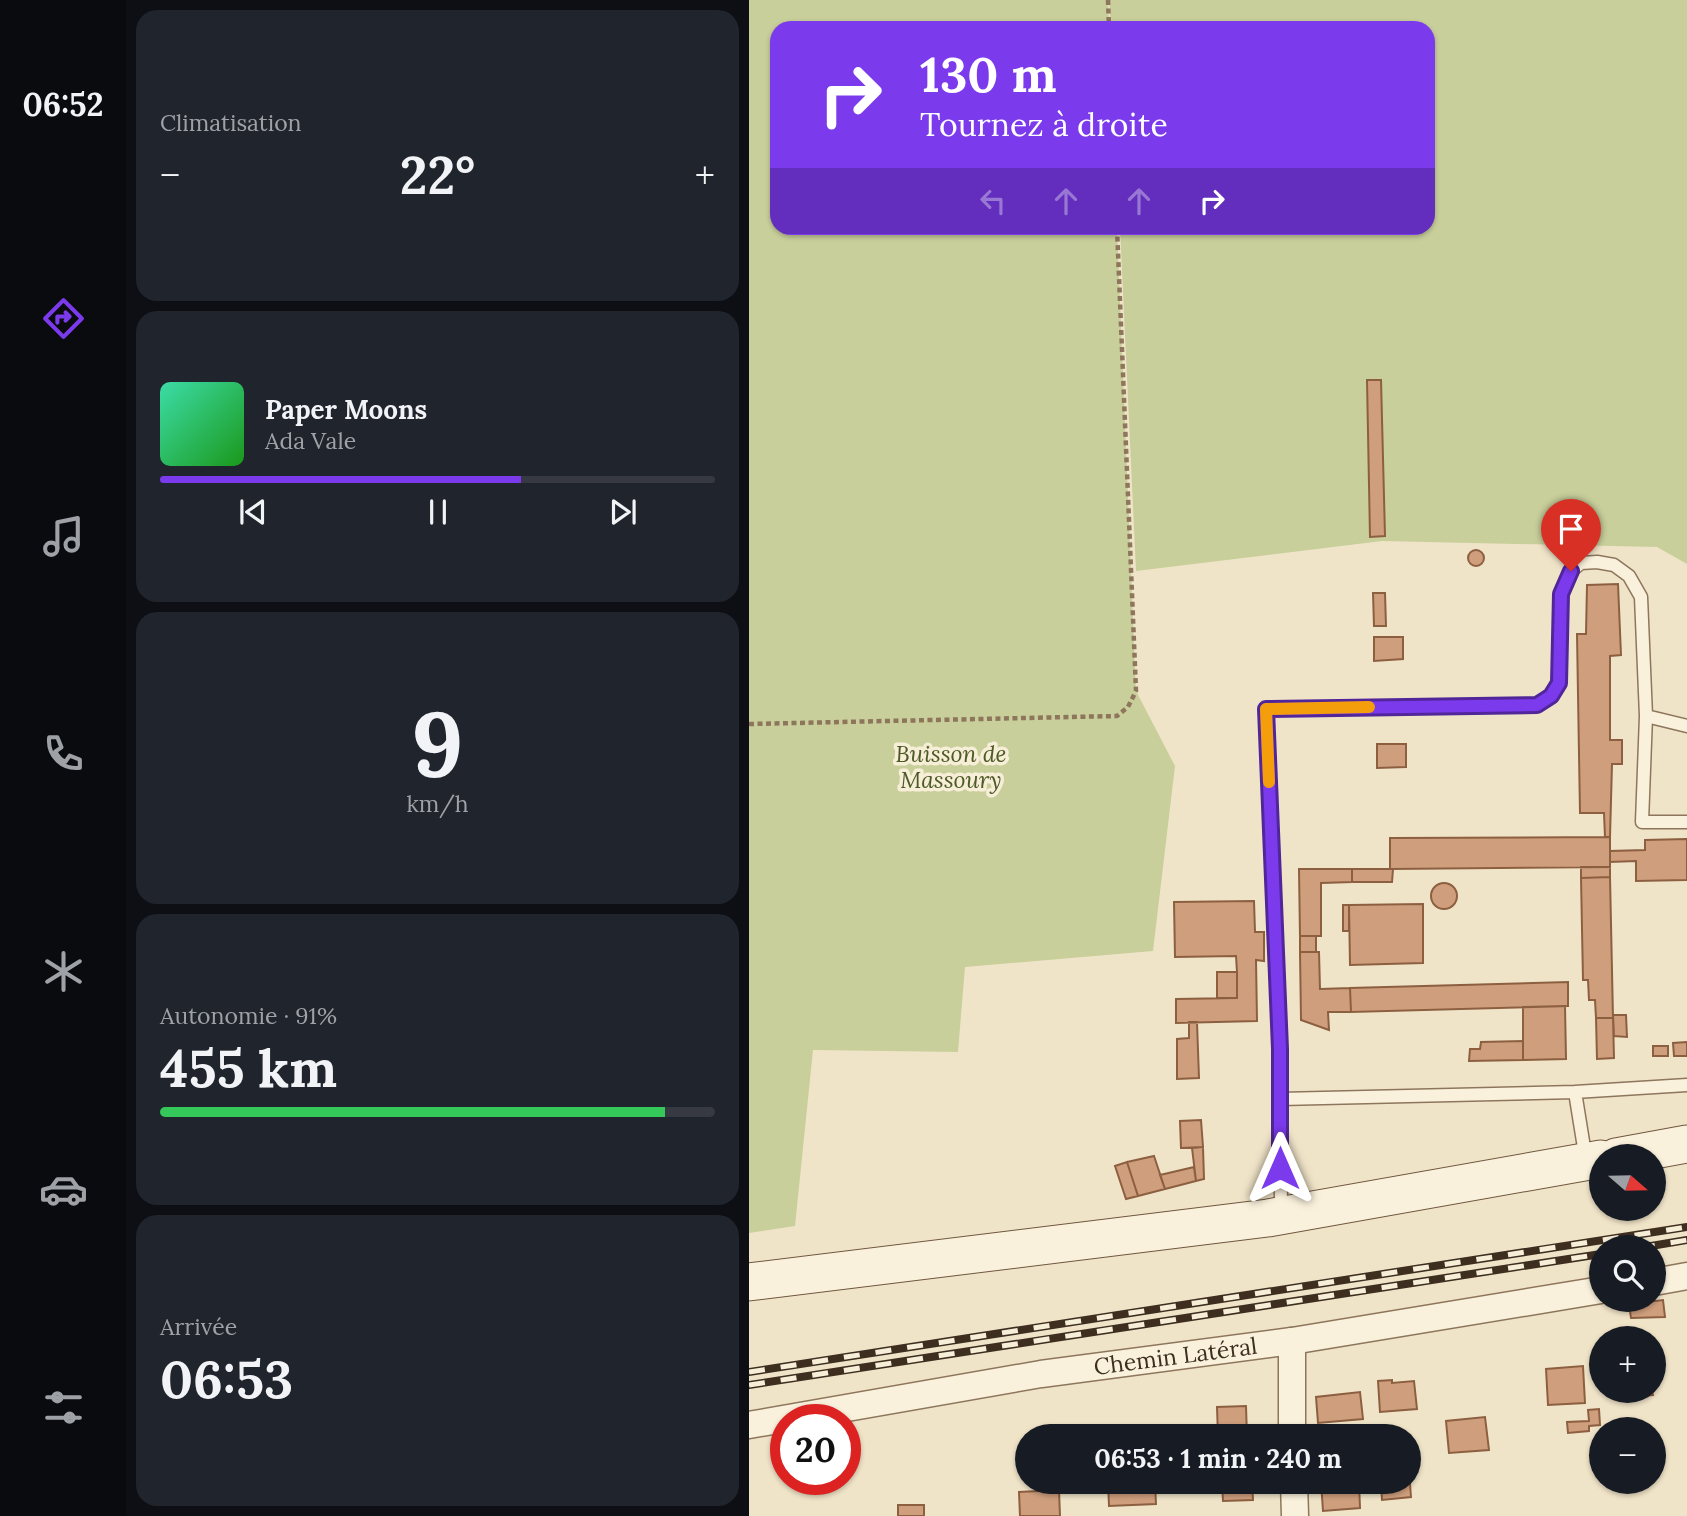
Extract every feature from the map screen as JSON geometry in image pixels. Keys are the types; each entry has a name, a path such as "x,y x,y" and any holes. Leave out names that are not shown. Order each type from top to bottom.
{"main road":[{"path":"1666,1148 1687,1144"},
{"path":"749,1282 1281,1216 1589,1161"}],"street":[{"path":"1666,1280 1687,1276"},
{"name":"Chemin Latéral","path":"749,1425 1041,1374 1292,1341 1589,1292"},
{"path":"1292,1341 1292,1424"},
{"path":"1294,1494 1294,1516"}],"lane":[{"path":"1281,1216 1280,1099 1266,709 1537,705 1551,696 1559,683 1561,594 1571,571 1581,563 1613,565 1629,576 1641,597 1646,716 1642,822 1687,822"},
{"path":"1646,716 1687,726"},
{"path":"1280,1099 1575,1092 1687,1085"},
{"path":"1575,1092 1595,1144"}],"path":[{"path":"1108,0 1109,21"},
{"path":"749,724 1117,716 1128,708 1136,691 1117,235"}],"green space":[{"name":"Buisson de Massoury","path":"749,0 1108,0 1109,21 770,21 770,235 1117,235 1136,691 1175,766 1153,951 965,967 958,1052 813,1050 795,1226 749,1233"},
{"path":"1109,0 1687,0 1687,564 1657,547 1382,541 1136,571 1120,235 1435,235 1435,21 1110,21"}],"building":[{"path":"1367,380 1381,380 1385,536 1370,537"},
{"path":"1473,550 1479,550 1484,558 1482,564 1473,566 1468,561 1468,555"},
{"path":"1618,584 1621,655 1610,656 1610,740 1622,740 1622,764 1612,764 1610,837 1605,837 1604,813 1580,813 1577,634 1586,634 1587,585"},
{"path":"1373,593 1385,593 1386,626 1374,626"},
{"path":"1374,637 1403,637 1403,659 1374,661"},
{"path":"1377,744 1406,744 1406,767 1377,768"},
{"path":"1610,837 1610,867 1390,869 1390,838"},
{"path":"1687,839 1687,880 1636,881 1636,861 1610,862 1610,851 1645,850 1645,840"},
{"path":"1581,867 1610,867 1610,877 1581,878"},
{"path":"1299,869 1352,869 1352,882 1321,883 1321,936 1300,936"},
{"path":"1352,869 1393,869 1392,882 1352,882"},
{"path":"1610,877 1613,1018 1596,1018 1595,1000 1589,1000 1588,980 1583,980 1581,878"},
{"path":"1444,883 1453,887 1457,896 1453,905 1444,909 1435,905 1431,896 1435,887"},
{"path":"1254,901 1255,932 1264,932 1264,961 1256,960 1257,1021 1176,1023 1176,999 1237,998 1237,972 1236,956 1175,957 1174,902"},
{"path":"1423,904 1423,963 1350,965 1349,905"},
{"path":"1343,905 1349,905 1349,931 1343,931"},
{"path":"1300,936 1316,936 1316,952 1300,952"},
{"path":"1300,952 1319,952 1320,989 1350,988 1351,1012 1328,1012 1329,1030 1301,1020"},
{"path":"1217,972 1237,972 1237,998 1217,998"},
{"path":"1568,982 1568,1006 1351,1012 1350,988"},
{"path":"1565,1006 1566,1059 1523,1060 1523,1007"},
{"path":"1613,1015 1626,1015 1627,1037 1614,1036"},
{"path":"1596,1018 1613,1018 1614,1058 1597,1059"},
{"path":"1189,1022 1197,1022 1199,1078 1177,1079 1177,1039 1189,1038"},
{"path":"1523,1041 1523,1060 1469,1061 1470,1049 1480,1049 1481,1042"},
{"path":"1687,1042 1687,1056 1674,1056 1673,1043"},
{"path":"1653,1046 1668,1046 1668,1056 1653,1056"},
{"path":"1201,1120 1203,1147 1181,1148 1180,1121"},
{"path":"1203,1147 1204,1179 1196,1181 1192,1148"},
{"path":"1154,1156 1165,1189 1138,1196 1127,1162"},
{"path":"1127,1162 1138,1196 1126,1199 1115,1166"},
{"path":"1194,1167 1196,1181 1165,1189 1160,1175"},
{"path":"1630,1312 1664,1312 1665,1317 1631,1318"},
{"path":"1583,1366 1585,1403 1548,1405 1546,1369"},
{"path":"1392,1380 1392,1383 1414,1381 1417,1409 1380,1412 1378,1381"},
{"path":"1360,1392 1363,1419 1318,1423 1316,1397"},
{"path":"1246,1406 1247,1424 1218,1424 1217,1407"},
{"path":"1599,1409 1600,1417 1589,1417 1589,1421 1588,1410"},
{"path":"1485,1417 1489,1450 1449,1453 1446,1421"},
{"path":"1589,1421 1589,1431 1568,1433 1567,1422"},
{"path":"1019,1494 1059,1494 1060,1516 1020,1516"},
{"path":"1108,1494 1156,1494 1156,1504 1109,1506"},
{"path":"1223,1494 1253,1494 1253,1500 1223,1501"},
{"path":"1322,1494 1359,1494 1360,1508 1323,1511"},
{"path":"1382,1494 1411,1494 1411,1497 1382,1500"},
{"path":"898,1505 924,1505 924,1516 898,1516"}],"railway":[{"path":"749,1372 1687,1227"},
{"path":"1666,1244 1687,1240"},
{"path":"749,1385 1589,1256"}],"slow traffic":[{"path":"1269,782 1266,709 1369,707"}],"route":[{"path":"1280,1168 1280,1049 1266,709 1537,705 1551,696 1559,683 1561,594 1571,571"}]}
